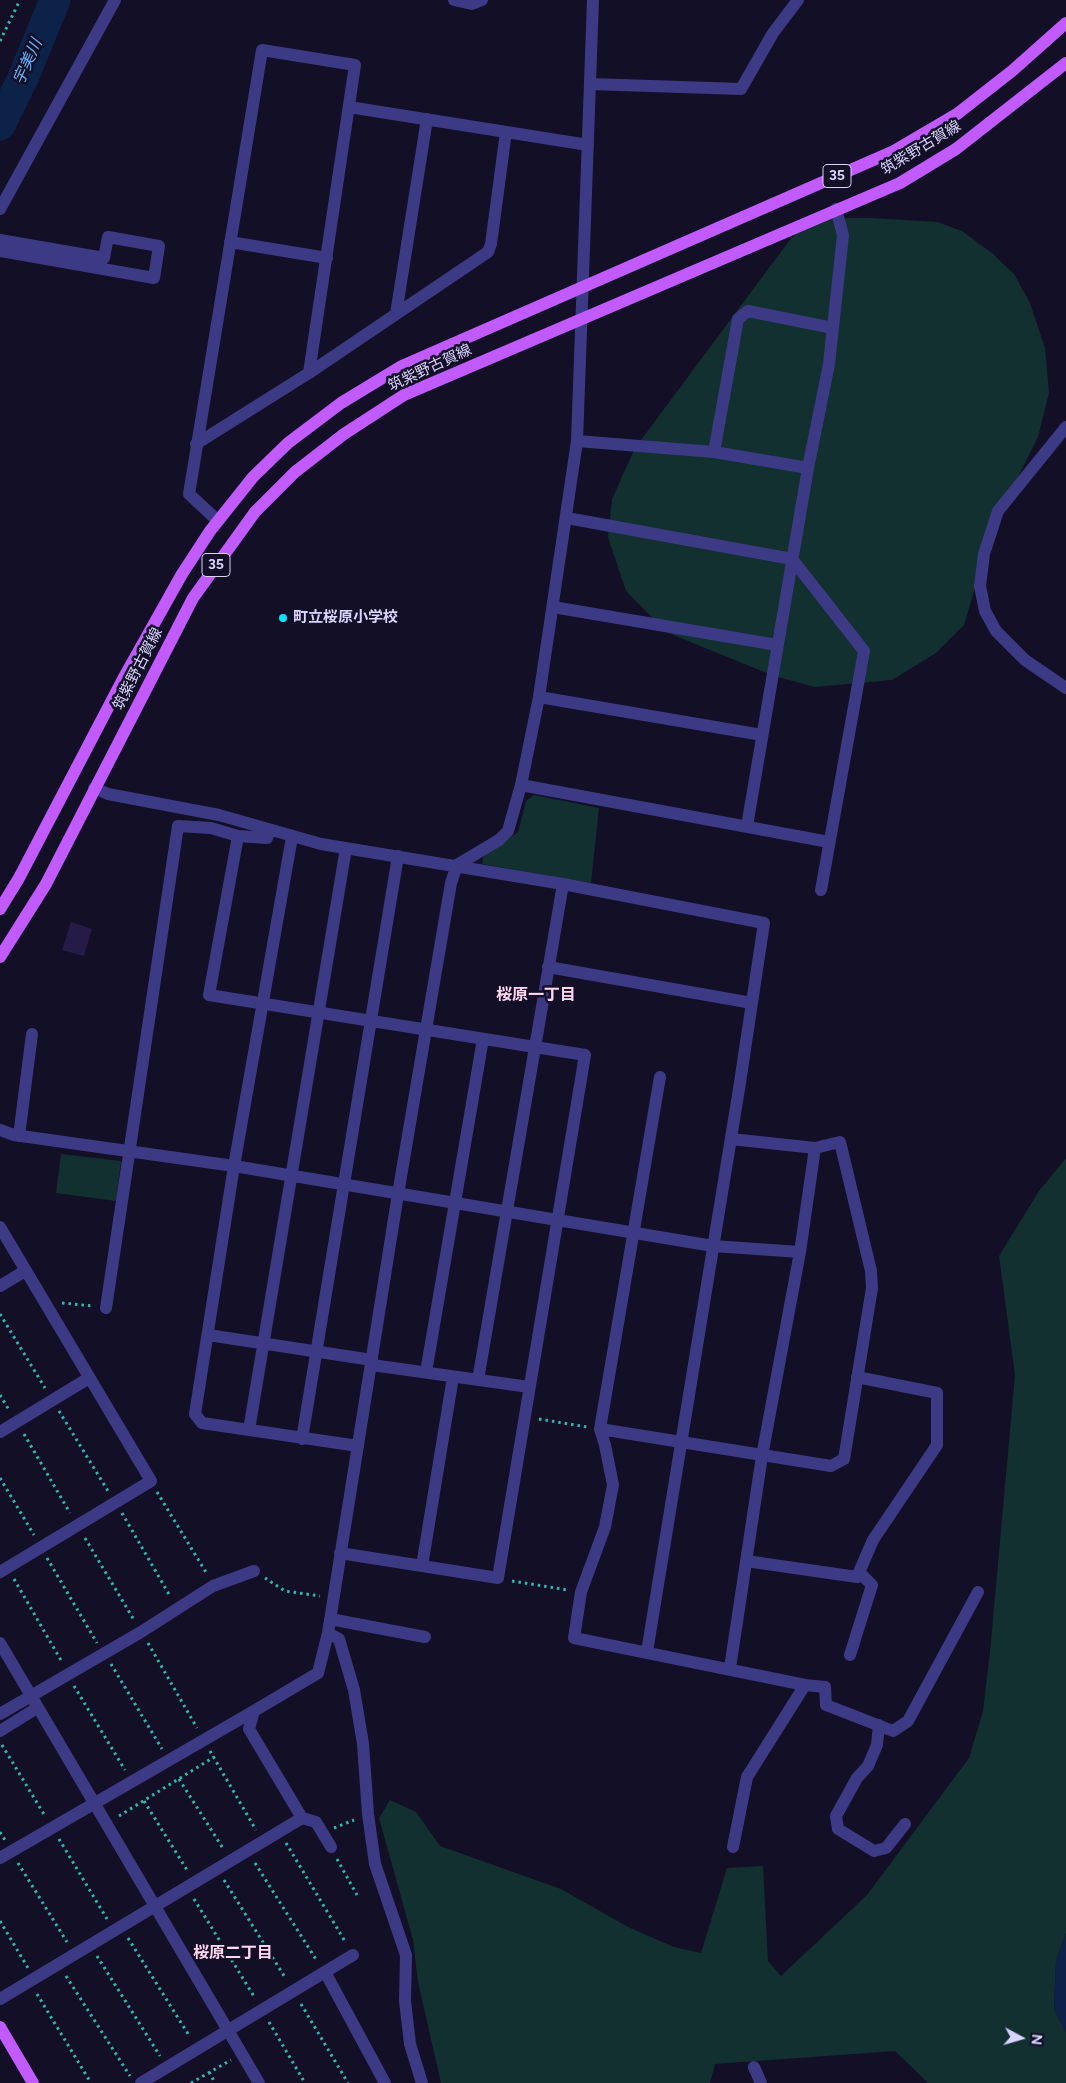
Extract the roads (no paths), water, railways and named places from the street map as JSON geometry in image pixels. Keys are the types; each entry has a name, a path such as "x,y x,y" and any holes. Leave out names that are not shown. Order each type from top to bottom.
{"main road":[{"name":"筑紫野古賀線","path":"0,909 73,779 161,610 218,521 253,477 288,443 342,403 402,366 894,151 958,114 1012,71 1066,22"},
{"name":"筑紫野古賀線","path":"0,957 46,884 193,598 255,512 295,472 344,434 404,395 900,183 956,149 1066,63"},
{"path":"0,2026 34,2083"}],"street":[{"path":"0,209 115,0"},
{"path":"454,0 472,4 482,0"},
{"path":"6,1855 318,1673 328,1633 398,1194 451,883 458,865 499,840 508,831 521,785 539,697 577,441 593,0"},
{"path":"590,84 741,89 773,33 798,0"},
{"path":"218,521 189,494 262,50 355,65 309,373"},
{"path":"349,107 588,145"},
{"path":"396,314 427,120"},
{"path":"196,444 309,373 488,252 491,244 506,132"},
{"path":"747,826 808,468 829,364 843,235 836,209"},
{"path":"0,240 104,258 108,237 159,246 154,278 0,251"},
{"path":"230,242 327,258"},
{"path":"714,452 738,319 748,311 833,328"},
{"path":"1066,427 998,511 984,554 980,586 985,612 996,630 1025,660 1066,688"},
{"path":"577,441 714,452 808,468"},
{"path":"566,518 792,560 864,651 821,890"},
{"path":"553,607 777,645"},
{"path":"539,697 762,736"},
{"path":"521,785 829,842"},
{"path":"94,788 108,794 220,815 292,837 346,848 458,865 764,923 731,1139 647,1652"},
{"path":"106,1308 178,826 211,828 238,836 267,838 270,830"},
{"path":"238,836 209,995 585,1055 498,1578 340,1553"},
{"path":"292,837 234,1166 195,1414 202,1423 358,1446"},
{"path":"249,1430 346,848"},
{"path":"302,1439 398,856"},
{"path":"478,1380 563,884"},
{"path":"548,967 752,1003"},
{"path":"19,1136 32,1034"},
{"path":"426,1372 483,1040"},
{"path":"660,1076 600,1430 613,1485 605,1527 581,1592 574,1638 730,1668 805,1685 825,1687 826,1705 893,1731 908,1721 978,1592"},
{"path":"0,1130 19,1136 234,1166 713,1246 800,1252"},
{"path":"600,1430 831,1466 844,1459 872,1288 872,1271 840,1142 815,1148 731,1139"},
{"path":"730,1668 762,1456 800,1252 815,1148"},
{"path":"0,1227 151,1480 4,1569"},
{"path":"0,1286 25,1271"},
{"path":"208,1335 316,1351 426,1372 529,1387"},
{"path":"422,1566 453,1376"},
{"path":"746,1561 857,1576 873,1540 937,1445 937,1393 857,1377"},
{"path":"0,1432 89,1378"},
{"path":"0,1714 30,1696 71,1680 107,1658 177,1608 213,1586 254,1571"},
{"path":"850,1655 872,1585 859,1572"},
{"path":"330,1620 426,1637"},
{"path":"328,1633 339,1639 354,1690 363,1744 368,1814 375,1864 406,1955 405,2001 410,2044 422,2083"},
{"path":"0,1643 93,1804 259,2083"},
{"path":"733,1847 747,1776 805,1685"},
{"path":"0,1731 37,1708"},
{"path":"254,1711 249,1729 302,1818 316,1822 331,1847"},
{"path":"879,1725 877,1746 868,1766 857,1778 836,1816 838,1829 874,1851 886,1848 905,1824"},
{"path":"0,1999 302,1818"},
{"path":"142,2083 353,1955"},
{"path":"325,1972 386,2083"},
{"path":"754,2067 761,2083"}],"water":[{"path":"1066,1933 1066,2032 1054,2009 1056,1961"}],"waterway":[{"name":"宇美川","path":"0,125 23,78 55,0"}],"place":[{"name":"町立桜原小学校","path":"283,618"}],"district":[{"name":"桜原一丁目","path":"536,995"},
{"name":"桜原二丁目","path":"233,1953"}]}
